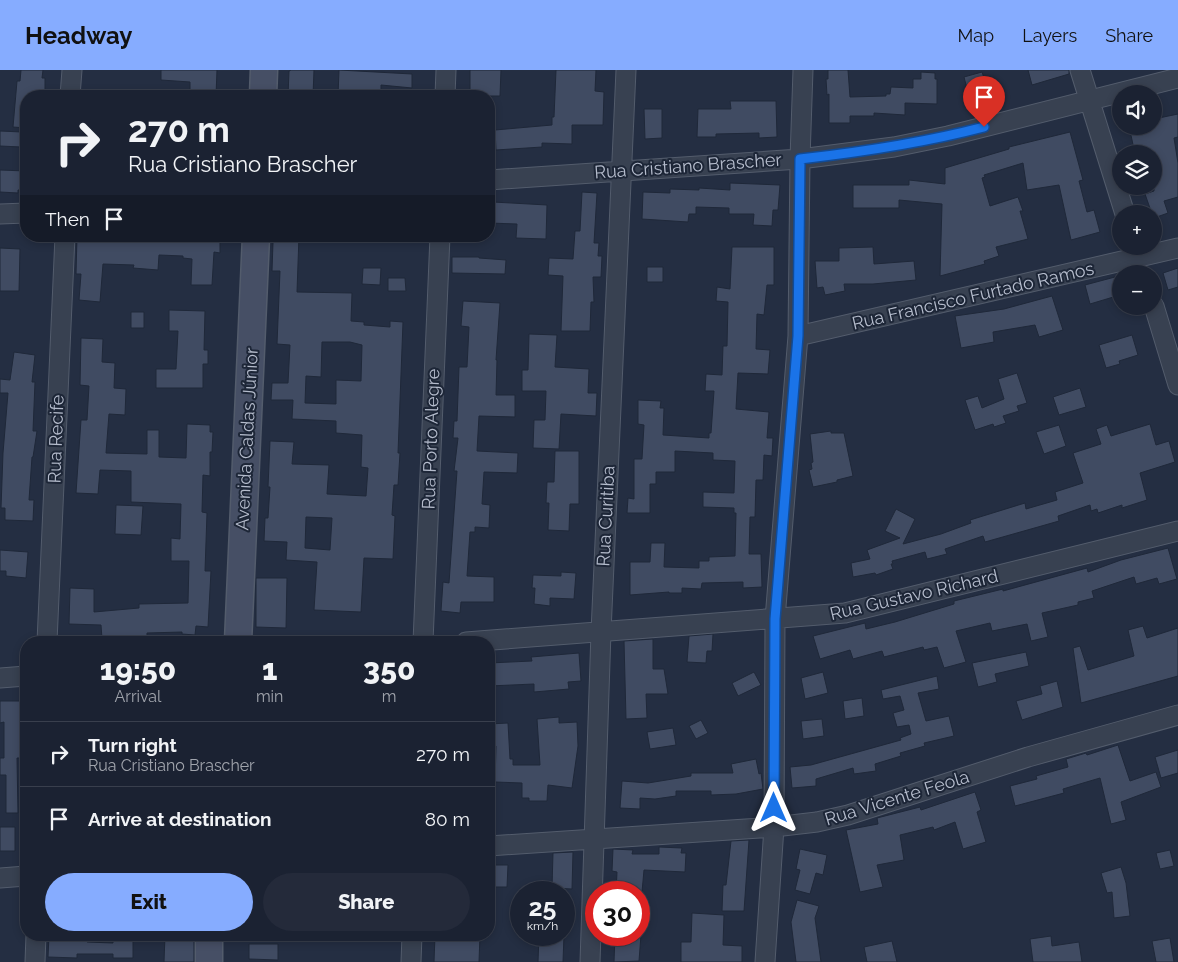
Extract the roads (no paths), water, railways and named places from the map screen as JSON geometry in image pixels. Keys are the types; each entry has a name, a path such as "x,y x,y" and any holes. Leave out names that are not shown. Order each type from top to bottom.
{"main road":[{"path":"246,90 247,70"},
{"path":"263,90 264,70"},
{"name":"Avenida Caldas Júnior","path":"221,636 239,242"},
{"name":"Avenida Caldas Júnior","path":"238,636 256,242"},
{"path":"208,962 209,941"},
{"path":"226,941 226,962"}],"street":[{"path":"70,90 72,70"},
{"path":"445,90 446,70"},
{"name":"Rua Curitiba","path":"590,962 601,632 626,70"},
{"path":"766,962 774,828 775,619 798,336 803,70"},
{"path":"1080,70 1122,205"},
{"name":"Rua Cristiano Brascher","path":"495,180 800,159 894,147 948,136 1178,78"},
{"path":"0,214 20,213"},
{"name":"Rua Recife","path":"47,636 64,242"},
{"name":"Rua Porto Alegre","path":"423,636 440,242"},
{"name":"Rua Francisco Furtado Ramos","path":"798,336 1139,259 1178,248"},
{"path":"1157,315 1178,385"},
{"name":"Rua Gustavo Richard","path":"495,640 838,614 865,609 1178,531"},
{"path":"0,678 20,676"},
{"name":"Rua Vicente Feola","path":"495,846 774,828 817,822 848,815 1028,757 1178,715"},
{"path":"0,878 20,876"},
{"path":"35,962 36,941"},
{"path":"411,962 412,941"}]}
